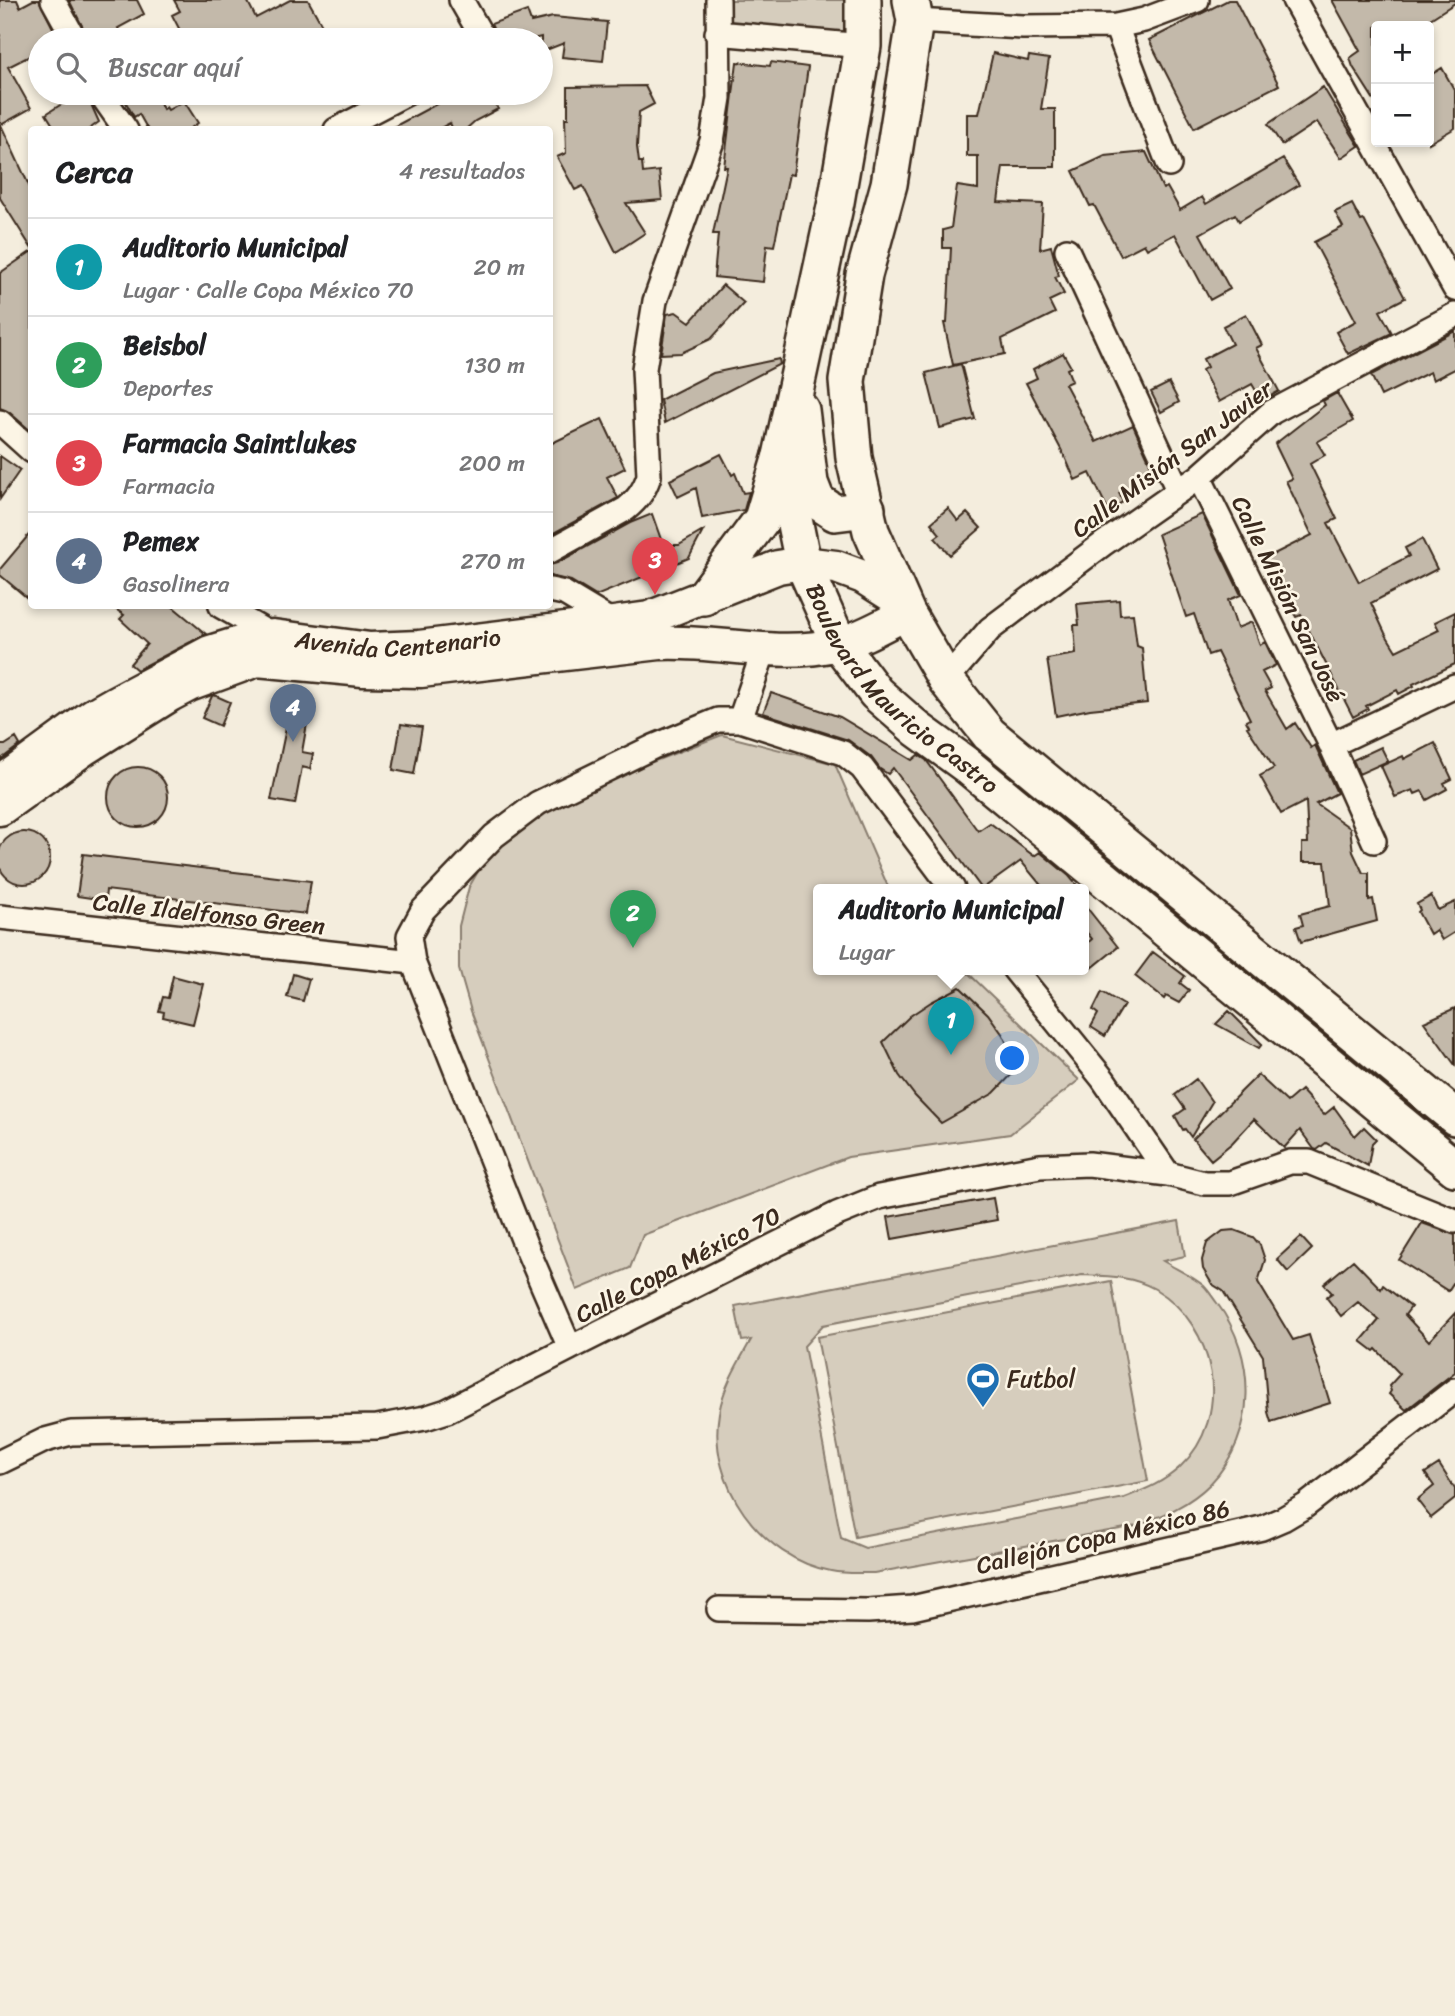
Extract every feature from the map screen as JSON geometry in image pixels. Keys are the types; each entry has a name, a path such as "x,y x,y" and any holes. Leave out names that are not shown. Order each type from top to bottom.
{"main road":[{"name":"Boulevard Mauricio Castro","path":"863,0 863,46 836,202 781,456 803,563 839,644 876,693 917,729 965,764 1455,1168"},
{"name":"Boulevard Mauricio Castro","path":"913,10 889,184 864,275 848,381 854,458 871,531 904,608 946,680 989,734 1455,1117"},
{"path":"799,371 810,483 817,501 835,513 867,509"},
{"path":"704,597 762,519 781,456"},
{"name":"Avenida Centenario","path":"0,783 114,703 227,645 274,636 370,649 419,647 614,623 649,618 778,567 803,563 836,567 863,578 904,608 839,644 764,650 669,643 421,671 363,670 257,660 189,685 170,695 84,749 0,809"}],"street":[{"path":"53,0 68,28"},
{"path":"461,0 477,28"},
{"path":"553,549 638,500 649,476 644,369 650,326 655,301 712,141 719,98 718,0"},
{"path":"913,10 1023,27 1116,26 1144,20 1196,0"},
{"path":"1294,0 1449,265 1455,289"},
{"path":"1116,26 1169,165"},
{"path":"718,33 863,46"},
{"path":"108,105 123,126"},
{"path":"344,126 384,105"},
{"path":"1067,250 1178,490"},
{"name":"Calle Misión San Javier","path":"946,680 990,629 1199,477 1272,411 1455,315"},
{"path":"0,422 28,447"},
{"name":"Calle Misión San José","path":"1199,477 1331,745 1374,841"},
{"path":"553,591 564,593 614,623"},
{"path":"226,609 274,636"},
{"path":"764,650 740,720 843,753 862,768 949,884"},
{"name":"Calle Misión San José","path":"1331,745 1455,686"},
{"name":"Calle Copa México 70","path":"740,720 718,720 653,747 538,803 495,836 423,910 409,936 413,962 525,1244 570,1348 837,1214 879,1197 1040,1166 1089,1164 1168,1174 1204,1183 1230,1183 1290,1162 1309,1162 1330,1168 1455,1221"},
{"name":"Calle Ildelfonso Green","path":"0,917 413,962"},
{"path":"1019,975 1103,1079 1168,1174"},
{"path":"0,1462 45,1440 71,1433 377,1427 425,1418 447,1411 570,1348"},
{"name":"Callejón Copa México 86","path":"719,1609 868,1611 912,1608 1262,1528 1305,1506 1455,1390"}],"shaded area":[{"path":"726,0 857,0 859,40 725,26"},
{"path":"722,735 835,764 887,884 813,884 813,975 970,975 1079,1080 1010,1134 848,1157 643,1235 630,1268 577,1290 471,1011 459,969 459,926 469,887 487,856 519,826 583,789"},
{"path":"1179,1221 1185,1256 1163,1261 1204,1286 1230,1324 1240,1347 1245,1370 1244,1419 1226,1464 1210,1484 1185,1504 1137,1526 874,1573 831,1571 782,1551 744,1514 731,1491 717,1440 719,1413 724,1393 751,1340 742,1341 735,1306","holes":["1082,1275 1129,1279 1155,1289 1176,1305 1192,1325 1204,1348 1211,1372 1212,1398 1207,1423 1197,1446 1180,1467 1160,1482 1124,1498 865,1548 841,1538 804,1346 823,1325"]},
{"name":"Futbol","path":"1111,1281 1148,1481 855,1537 817,1337"}],"building":[{"path":"0,0 17,0 20,7 39,0 53,28 28,28 28,57 8,67 31,108 1,125 28,183 28,243 0,198"},
{"path":"69,0 137,0 144,14 118,28 83,28"},
{"path":"174,0 247,0 256,18 290,0 308,0 322,25 320,28 179,28 172,15 180,11"},
{"path":"1228,0 1235,0 1279,85 1194,128 1149,40"},
{"path":"1332,0 1455,0 1455,3 1427,21 1371,21 1371,95 1350,58 1360,51"},
{"path":"527,11 531,22 553,17 607,22 603,61 562,57 564,43 553,47 553,28 493,28 491,24"},
{"path":"993,53 1028,61 1029,56 1049,59 1041,109 1055,109 1055,167 1003,167 998,202 1043,204 1040,249 1051,246 1059,276 1055,277 1064,294 1049,301 1055,313 1002,339 1005,354 953,365 944,323 947,323 951,248 943,248 943,230 951,228 957,186 978,189 978,156 967,156 967,114 979,114"},
{"path":"737,62 770,66 771,62 808,67 793,175 789,174 774,246 767,245 763,282 714,277 718,234 713,234 727,167 724,167"},
{"path":"1442,68 1455,91 1455,128 1434,140 1434,84 1434,73"},
{"path":"645,86 654,104 639,112 639,162 642,162 643,173 659,171 662,200 626,203 645,233 616,252 583,186 575,190 557,157 566,153 568,87"},
{"path":"1323,87 1359,146 1341,158 1317,122 1282,145 1268,124"},
{"path":"60,105 91,105 99,122 94,126 54,126 46,114"},
{"path":"127,105 161,105 168,110 177,105 187,105 198,123 194,126 146,126 139,114 134,117"},
{"path":"435,105 496,105 498,109 469,126 451,126 450,123 444,126 395,126"},
{"path":"1146,152 1163,189 1167,187 1180,210 1202,197 1206,204 1283,159 1299,185 1239,221 1235,214 1200,234 1230,289 1210,300 1175,234 1147,249 1144,244 1121,256 1094,205 1090,206 1073,171 1105,156"},
{"path":"1352,204 1361,221 1364,220 1405,298 1380,311 1392,333 1348,354 1336,332 1356,321 1314,242 1343,227 1335,212"},
{"path":"28,254 28,429 0,408 0,273"},
{"path":"723,285 744,303 711,339 681,353 661,354 667,314 676,312 690,322"},
{"path":"1246,314 1262,345 1256,348 1279,391 1262,401 1252,384 1219,402 1202,370 1207,367 1203,359 1232,344 1223,326"},
{"path":"1455,331 1455,369 1433,380 1430,372 1381,396 1371,375"},
{"path":"1063,353 1071,367 1067,369 1072,381 1065,384 1096,442 1133,425 1156,476 1119,493 1123,502 1108,510 1090,473 1075,480 1026,383 1037,378 1033,369"},
{"path":"779,359 780,364 665,423 660,400 713,373"},
{"path":"961,364 975,419 940,428 926,373"},
{"path":"1169,383 1179,402 1161,412 1151,392"},
{"path":"1337,393 1353,421 1317,442 1325,455 1310,464 1337,519 1328,523 1359,582 1409,556 1405,548 1422,539 1437,569 1371,603 1385,633 1396,651 1439,630 1435,622 1455,612 1455,664 1413,684 1414,686 1399,694 1397,690 1366,706 1368,709 1353,717 1301,615 1296,617 1266,558 1312,535 1286,481 1292,479 1275,444 1325,405 1323,401"},
{"path":"602,419 625,468 607,477 618,498 553,533 553,443"},
{"path":"721,454 732,475 735,473 743,493 749,492 744,510 702,518 696,488 678,497 670,480"},
{"path":"0,456 20,470 0,499"},
{"path":"948,508 958,521 967,513 981,528 950,555 935,538 940,534 931,523"},
{"path":"652,514 663,545 679,545 703,531 689,558 596,596 571,581 553,577 553,564"},
{"path":"1202,514 1241,595 1228,600 1237,628 1252,622 1260,645 1265,642 1276,665 1262,672 1271,688 1265,691 1287,729 1295,723 1311,748 1315,745 1337,793 1316,804 1350,828 1353,852 1363,873 1369,873 1369,900 1373,899 1377,921 1301,942 1296,927 1303,925 1300,914 1330,906 1325,862 1302,862 1302,843 1308,843 1306,801 1281,814 1260,776 1274,768 1247,727 1249,726 1246,721 1250,719 1217,652 1208,655 1194,614 1186,617 1158,534"},
{"path":"28,536 28,599 0,575 0,569"},
{"path":"1119,600 1120,615 1133,614 1137,646 1142,648 1147,703 1090,709 1056,716 1047,659 1076,654 1074,625 1079,625 1077,604"},
{"path":"115,609 176,609 206,634 137,670 130,664 147,644 120,619 124,615"},
{"path":"771,693 840,717 912,760 918,755 926,760 978,831 990,823 1034,856 1040,852 1076,884 1040,884 1021,861 989,884 978,884 893,768 888,774 848,740 763,713"},
{"path":"214,695 230,702 220,726 202,718"},
{"path":"290,709 309,712 302,752 313,754 310,769 302,767 295,804 271,800"},
{"path":"401,724 422,727 414,774 393,770"},
{"path":"16,738 20,745 0,760 0,745"},
{"path":"1435,743 1452,779 1444,783 1447,789 1427,800 1422,791 1415,794 1413,790 1395,797 1381,766 1403,756 1404,759"},
{"path":"1381,747 1388,761 1359,774 1353,760"},
{"path":"132,767 144,767 163,780 168,797 166,809 155,822 144,827 132,827 113,814 108,803 108,791 121,772"},
{"path":"14,834 34,834 48,848 48,868 34,882 14,882 0,868 0,848"},
{"path":"83,854 311,881 306,914 106,890 105,900 77,896"},
{"path":"1431,896 1438,910 1455,902 1455,932 1442,940 1436,930 1430,934 1418,912 1420,910 1417,904"},
{"path":"1089,910 1118,947 1092,968 1089,964 1089,942 1092,939 1089,935"},
{"path":"1153,952 1185,976 1180,983 1189,990 1179,1003 1166,996 1164,999 1135,976"},
{"path":"293,974 309,979 303,1001 287,997"},
{"path":"173,976 203,984 193,1024 163,1017 164,1012 159,1011 163,997 168,998"},
{"path":"960,987 988,1014 1003,1035 1018,1068 994,1093 941,1123 899,1075 883,1042 910,1016"},
{"path":"1102,992 1124,1005 1105,1036 1091,1027 1098,1014 1093,1010"},
{"path":"1455,1008 1455,1065 1424,1022"},
{"path":"1229,1011 1262,1044 1259,1048 1216,1024"},
{"path":"1258,1075 1287,1102 1301,1090 1324,1115 1334,1107 1355,1136 1364,1127 1376,1139 1372,1143 1368,1166 1326,1143 1317,1150 1314,1149 1300,1130 1284,1148 1254,1119 1232,1143 1211,1160 1193,1139"},
{"path":"1196,1079 1212,1102 1191,1137 1183,1130 1175,1116 1185,1109 1175,1095"},
{"path":"993,1198 997,1220 892,1239 888,1217"},
{"path":"1422,1223 1455,1235 1455,1280 1448,1291 1399,1260"},
{"path":"1234,1230 1253,1237 1260,1245 1265,1260 1258,1282 1293,1340 1309,1335 1330,1403 1271,1422 1263,1356 1223,1291 1212,1284 1203,1269 1202,1260 1207,1243 1223,1231"},
{"path":"1301,1237 1312,1249 1288,1272 1277,1259"},
{"path":"1353,1260 1381,1289 1383,1285 1411,1307 1405,1315 1429,1341 1455,1313 1455,1372 1406,1410 1389,1394 1389,1386 1400,1374 1376,1349 1374,1351 1361,1341 1379,1320 1358,1302 1341,1316 1326,1297 1332,1293 1324,1284"},
{"path":"1439,1464 1455,1489 1455,1499 1431,1518 1417,1500 1434,1486 1425,1473"}],"place":[{"name":"Farmacia Saintlukes","path":"655,595"},
{"name":"Pemex","path":"293,742"},
{"name":"Beisbol","path":"633,948"},
{"name":"Auditorio Municipal","path":"951,1055"},
{"name":"Futbol","path":"983,1409"}]}
